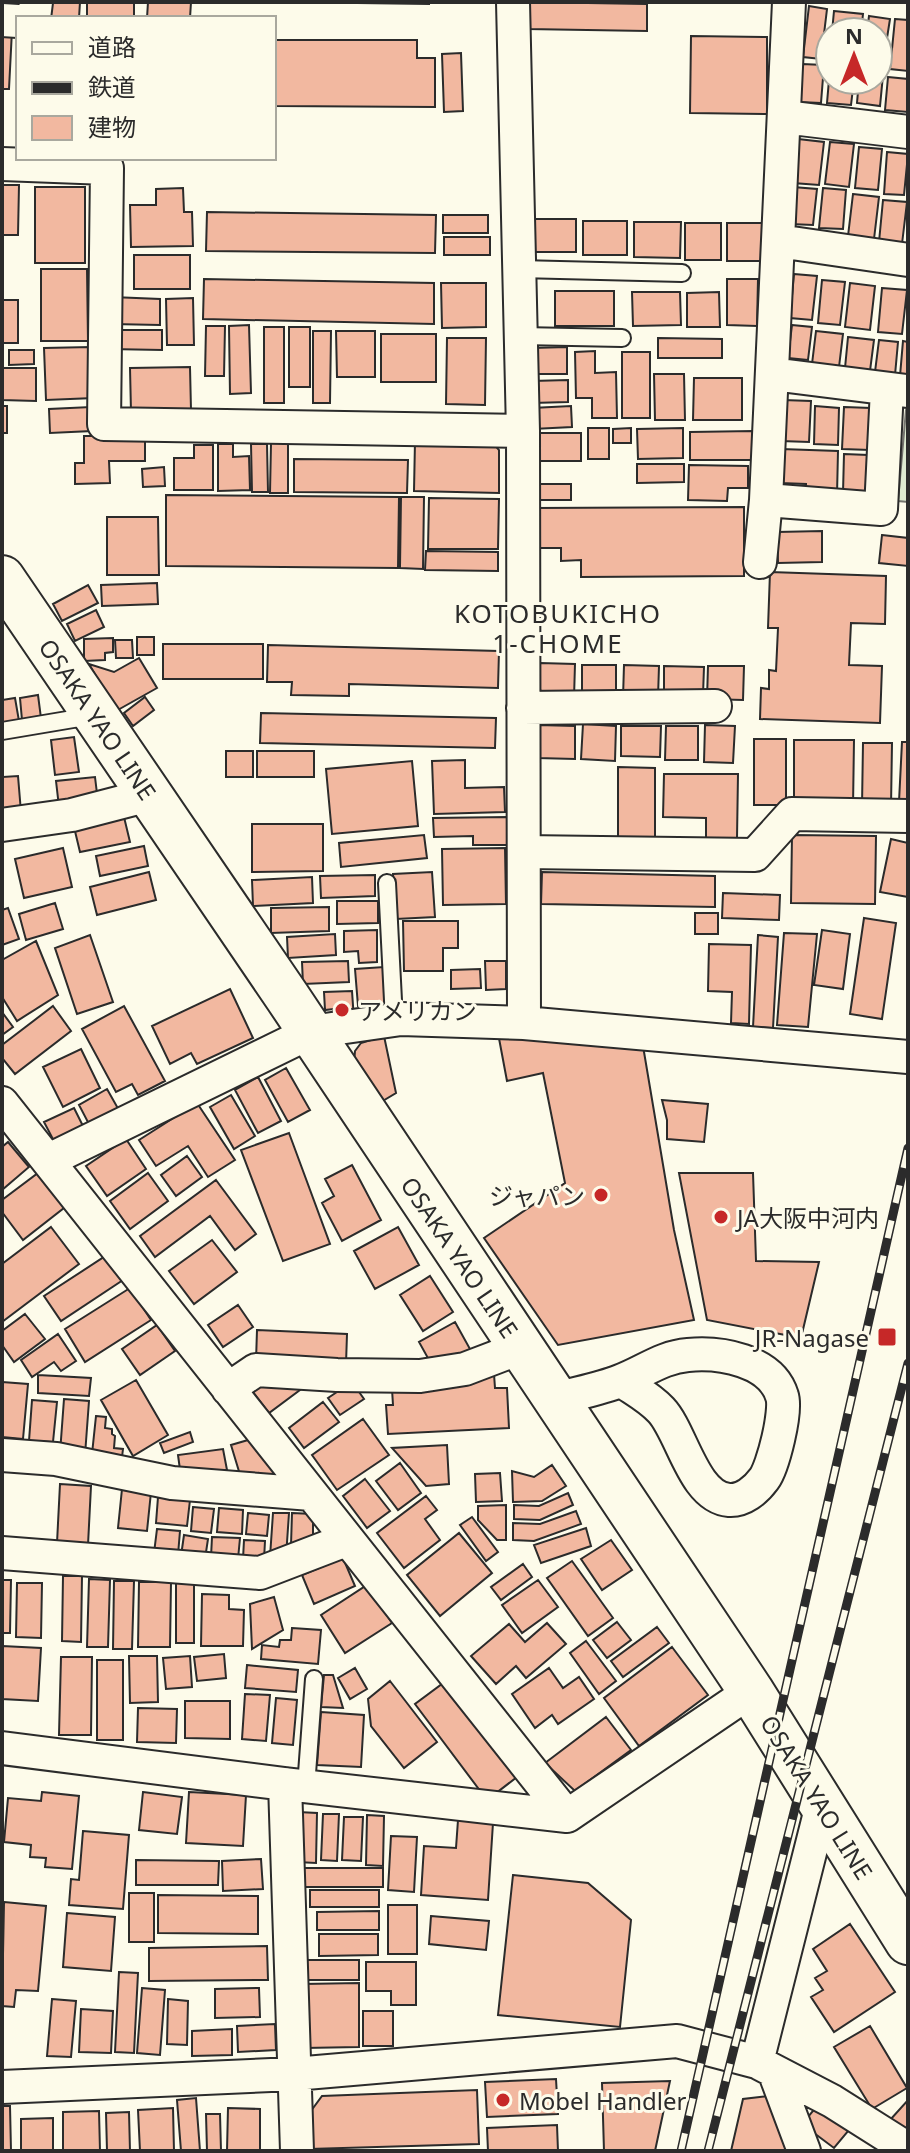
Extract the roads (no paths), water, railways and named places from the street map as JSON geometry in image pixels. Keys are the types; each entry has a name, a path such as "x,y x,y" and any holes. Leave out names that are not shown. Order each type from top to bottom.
{"main road":[{"name":"OSAKA YAO LINE","path":"2,578 311,1032 751,1691 908,1942"}],"street":[{"path":"513,2 523,431 524,1023"},
{"path":"760,562 766,500 789,2"},
{"path":"784,117 908,132"},
{"path":"13,162 107,168 104,424 523,431"},
{"path":"778,241 908,260"},
{"path":"766,500 881,509 897,390 772,374"},
{"path":"523,708 715,706"},
{"path":"2,825 72,815 149,795"},
{"path":"524,852 755,855 792,814 908,816"},
{"path":"49,1160 311,1032 394,1020 524,1023 907,1053"},
{"path":"2,1103 567,1816"},
{"path":"228,1389 256,1370 420,1376 465,1369 520,1348"},
{"path":"556,1399 622,1381 652,1364 684,1355 716,1354 753,1365 771,1378 783,1397 782,1421 766,1477 749,1496 728,1500 708,1490 689,1463 679,1436 663,1411 622,1381"},
{"path":"2,1455 56,1459 172,1483 311,1494"},
{"path":"2,1553 260,1573 346,1540"},
{"path":"2,1748 295,1786 567,1816 751,1691"},
{"path":"295,1786 294,2074 297,2151"},
{"path":"804,2151 766,2067 822,1805"},
{"path":"2,2087 294,2074 677,2041 766,2067 832,2101 908,2149"}],"lane":[{"path":"519,269 682,273"},
{"path":"521,336 622,338"},
{"path":"2,731 95,716"},
{"path":"387,883 394,1020"},
{"path":"295,1786 314,1679"}],"railway":[{"path":"681,2151 908,1148"},
{"path":"708,2151 908,1363"}],"place":[{"name":"アメリカン","path":"342,1010"},
{"name":"ジャパン","path":"601,1195"},
{"name":"JA大阪中河内","path":"721,1217"},
{"name":"JR-Nagase","path":"887,1337"},
{"name":"Mobel Handler","path":"503,2100"}],"district":[{"name":"KOTOBUKICHO 1-CHOME","path":"558,628"}]}
